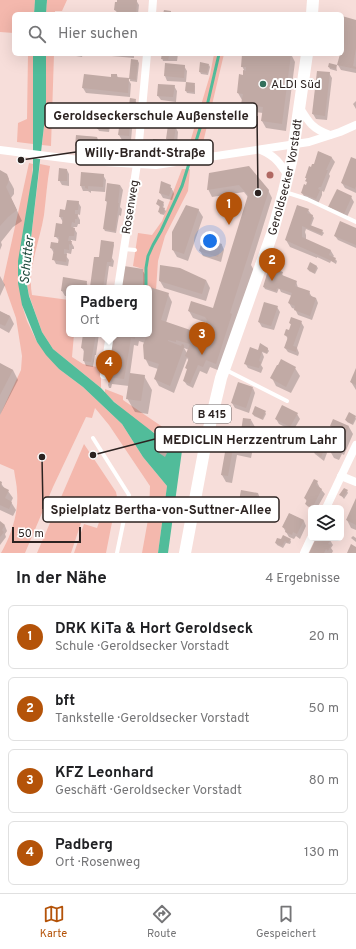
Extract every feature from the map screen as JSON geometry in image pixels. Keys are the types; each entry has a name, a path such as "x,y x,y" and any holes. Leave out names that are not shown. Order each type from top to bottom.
{"main road":[{"path":"312,12 313,0"},
{"name":"Geroldsecker Vorstadt","path":"185,553 206,441 224,368 272,234 288,176 300,108 307,56"}],"street":[{"path":"152,12 153,0"},
{"name":"Rosenweg","path":"118,285 137,164 148,56"},
{"path":"300,108 310,124 319,131 330,135"},
{"path":"0,150 55,158 156,164 196,160 309,142 356,125"},
{"path":"261,150 272,155 282,165 288,176"},
{"path":"104,375 110,337"},
{"path":"327,505 356,445"},
{"path":"341,476 356,482"},
{"path":"304,553 310,541"}],"lane":[{"path":"284,192 307,199 356,222"},
{"path":"124,249 136,250"},
{"path":"224,368 286,401"},
{"path":"93,438 129,495 117,553"}],"shaded area":[{"path":"0,0 35,0 34,12 12,12 12,33 0,32"},
{"path":"47,0 67,0 62,11 46,12"},
{"path":"28,56 33,56 33,144 17,142 18,123 27,119"},
{"path":"46,56 54,56 51,146 42,145 46,109"},
{"path":"214,56 224,56 202,147 188,149 210,75"},
{"path":"29,163 33,164 22,305 27,321 37,342 59,369 83,387 122,424 143,457 167,486 158,553 142,553 149,514 150,486 109,425 95,408 92,418 86,417 53,487 25,553 1,553 14,524 17,508 17,487 14,470 0,464 0,415 21,370 22,356 16,318 3,281"},
{"path":"40,164 50,166 44,215 31,275 32,295 66,300 66,337 74,337 72,357 83,364 101,368 101,388 53,349 42,332 27,285"},
{"path":"182,169 190,169 188,191 165,236 158,261 156,290 152,288 152,285 143,285 143,269 133,266 138,233 152,235 162,221"},
{"path":"105,389 123,396 123,400 170,432 166,440 126,412 105,393"},
{"path":"84,444 116,492 117,497 106,553 74,553 84,524 97,528 104,508 82,501 76,521 81,523 71,553 37,553"}],"water":[{"path":"35,0 47,0 46,12 34,12"},
{"name":"Schutter","path":"33,56 46,56 46,109 30,247 30,260 27,272 29,296 42,332 53,349 101,388 114,402 154,433 166,440 170,432 184,436 168,553 158,553 167,486 143,457 122,424 83,387 59,369 46,355 37,342 22,305 18,283 18,261 33,170"}],"building":[{"path":"117,0 137,0 136,12 117,12 114,10 115,2 117,2"},
{"path":"164,10 171,11 171,12 164,12"},
{"path":"344,17 356,20 356,48 353,66 356,67 356,69 337,65 339,56 344,56"},
{"path":"162,56 169,56 168,60 161,59"},
{"name":"ALDI Süd","path":"242,56 291,56 282,124 261,121 263,107 241,104 243,94 237,93 239,74 243,75 243,70 246,71 246,67 241,67"},
{"path":"131,59 138,60 136,80 129,79"},
{"path":"200,62 209,64 207,73 199,72"},
{"path":"165,63 185,65 184,78 164,76"},
{"path":"329,63 337,65 336,69 328,67"},
{"path":"317,71 330,72 325,116 312,114"},
{"path":"84,74 111,77 111,74 117,74 117,77 129,78 128,93 82,88"},
{"path":"186,82 195,83 194,92 185,91"},
{"path":"158,84 175,85 173,97 157,96"},
{"path":"130,98 136,99 135,105 129,105"},
{"path":"156,106 168,107 167,120 154,119"},
{"path":"121,113 131,113 129,136 118,135"},
{"path":"171,120 181,121 180,127 176,126 174,140 166,139 168,125 171,126"},
{"path":"98,122 109,123 108,130 97,129"},
{"path":"76,135 97,137 97,148 75,146"},
{"path":"153,139 165,140 163,154 151,153"},
{"path":"318,151 332,157 321,187 318,189 320,190 316,199 301,193 304,184 306,185 307,182 305,181 307,178 305,178 309,166 311,167 312,164 314,164"},
{"path":"351,157 356,159 355,189 341,183"},
{"path":"249,166 269,190 230,313 232,314 216,364 206,360 203,367 198,365 190,384 183,381 187,369 185,368 189,358 185,356 190,344 176,340 176,342 168,340 181,346 182,344 184,345 170,386 154,379 159,364 144,359 143,345 146,337 152,337 152,288 169,293 161,320 202,334 207,320 205,317 188,311 191,301 213,308 248,195 239,185 207,190 209,173"},
{"path":"59,168 67,169 67,181 58,181"},
{"path":"0,170 7,174 9,179 6,187 17,210 0,226"},
{"path":"81,172 104,174 103,187 88,186 88,189 85,188 85,186 80,186"},
{"path":"161,181 171,185 170,188 172,188 169,196 159,193"},
{"path":"107,183 120,185 115,231 103,229 107,201 105,201"},
{"path":"337,189 352,196 344,214 328,207"},
{"path":"158,199 164,202 162,207 165,208 163,214 158,212 160,206 156,204"},
{"path":"67,200 79,201 78,210 75,210 75,214 78,214 77,219 75,219 75,223 72,222 71,227 75,228 74,236 69,236 68,241 72,241 71,245 69,244 69,250 64,249 64,254 67,254 66,262 52,260 54,249 50,248 51,242 58,243 59,237 54,237 56,223 62,224 63,217 59,217 60,209 65,210"},
{"path":"186,205 199,209 184,254 172,250 172,232"},
{"path":"297,205 309,209 307,213 313,215 310,225 323,230 321,234 302,226 302,237 331,250 329,255 336,258 334,262 285,240"},
{"path":"340,221 356,228 356,245 334,236"},
{"path":"203,238 222,244 218,257 199,251"},
{"path":"101,240 114,242 111,262 107,262 103,285 90,285 94,257 99,257"},
{"path":"310,262 317,266 314,273 307,269"},
{"path":"160,265 180,268 206,280 202,294 159,281"},
{"path":"124,266 143,269 143,285 121,285"},
{"path":"269,267 283,272 282,275 297,281 295,286 310,291 309,295 316,298 310,316 294,310 295,306 288,303 292,293 277,288 276,291 263,287"},
{"path":"63,277 87,281 86,285 66,285 66,292 61,291"},
{"path":"264,302 278,306 271,326 258,322"},
{"path":"0,311 10,316 5,326 0,324"},
{"path":"291,317 302,321 293,346 297,347 296,352 284,348 288,337 284,335 286,329 289,330"},
{"path":"83,337 95,337 91,362 83,361 84,349 81,348"},
{"path":"113,337 135,337 135,339 131,338 124,379 107,377"},
{"path":"260,343 268,348 267,353 262,351 259,361 261,362 259,368 244,364 250,347 258,350"},
{"path":"281,359 296,367 286,387 270,378"},
{"path":"0,363 13,370 0,395"},
{"path":"356,368 356,385 350,382"},
{"path":"130,373 145,375 141,401 126,399"},
{"path":"238,382 253,387 246,408 231,403"},
{"path":"282,405 298,413 290,427 275,419"},
{"path":"255,406 266,411 262,419 252,414"},
{"path":"349,412 356,416 352,424 345,420"},
{"path":"243,418 251,419 247,444 249,445 248,451 233,448 228,476 221,475 227,441 224,440 225,435 240,438"},
{"path":"333,419 349,426 340,448 338,447 335,453 329,451 331,444 326,442 333,427 330,426"},
{"path":"315,441 325,448 321,457 311,449"},
{"path":"159,449 167,453 165,457 159,453"},
{"path":"314,479 318,481 316,485 322,489 314,505 308,506 305,504 307,500 304,498"},
{"path":"0,481 2,482 1,486 9,490 5,498 12,502 9,509 0,505"},
{"path":"344,488 348,490 343,497 339,495"},
{"path":"241,490 258,493 255,503 239,501"},
{"path":"356,498 356,525 346,520"},
{"path":"289,513 304,520 297,534 293,532 292,535 285,532 286,529 282,527"},
{"path":"0,521 5,525 2,530 4,532 0,537"},
{"path":"283,535 291,539 288,543 285,541 282,546 275,543 277,538 281,539"},
{"path":"315,541 330,541 328,544 331,545 328,551 326,549 324,553 309,553"},
{"path":"351,544 356,547 356,553 347,553"}],"waterway":[{"path":"146,285 148,256 182,186 207,106 219,56"}],"place":[{"name":"ALDI Süd","path":"263,84"},
{"name":"Willy-Brandt-Straße","path":"21,160"},
{"name":"Geroldseckerschule Außenstelle","path":"258,193"},
{"name":"DRK KiTa & Hort Geroldseck","path":"229,225"},
{"name":"bft","path":"272,281"},
{"name":"KFZ Leonhard","path":"202,355"},
{"name":"Padberg","path":"109,383"},
{"name":"MEDICLIN Herzzentrum Lahr","path":"93,455"},
{"name":"Spielplatz Bertha-von-Suttner-Allee","path":"42,457"}]}
